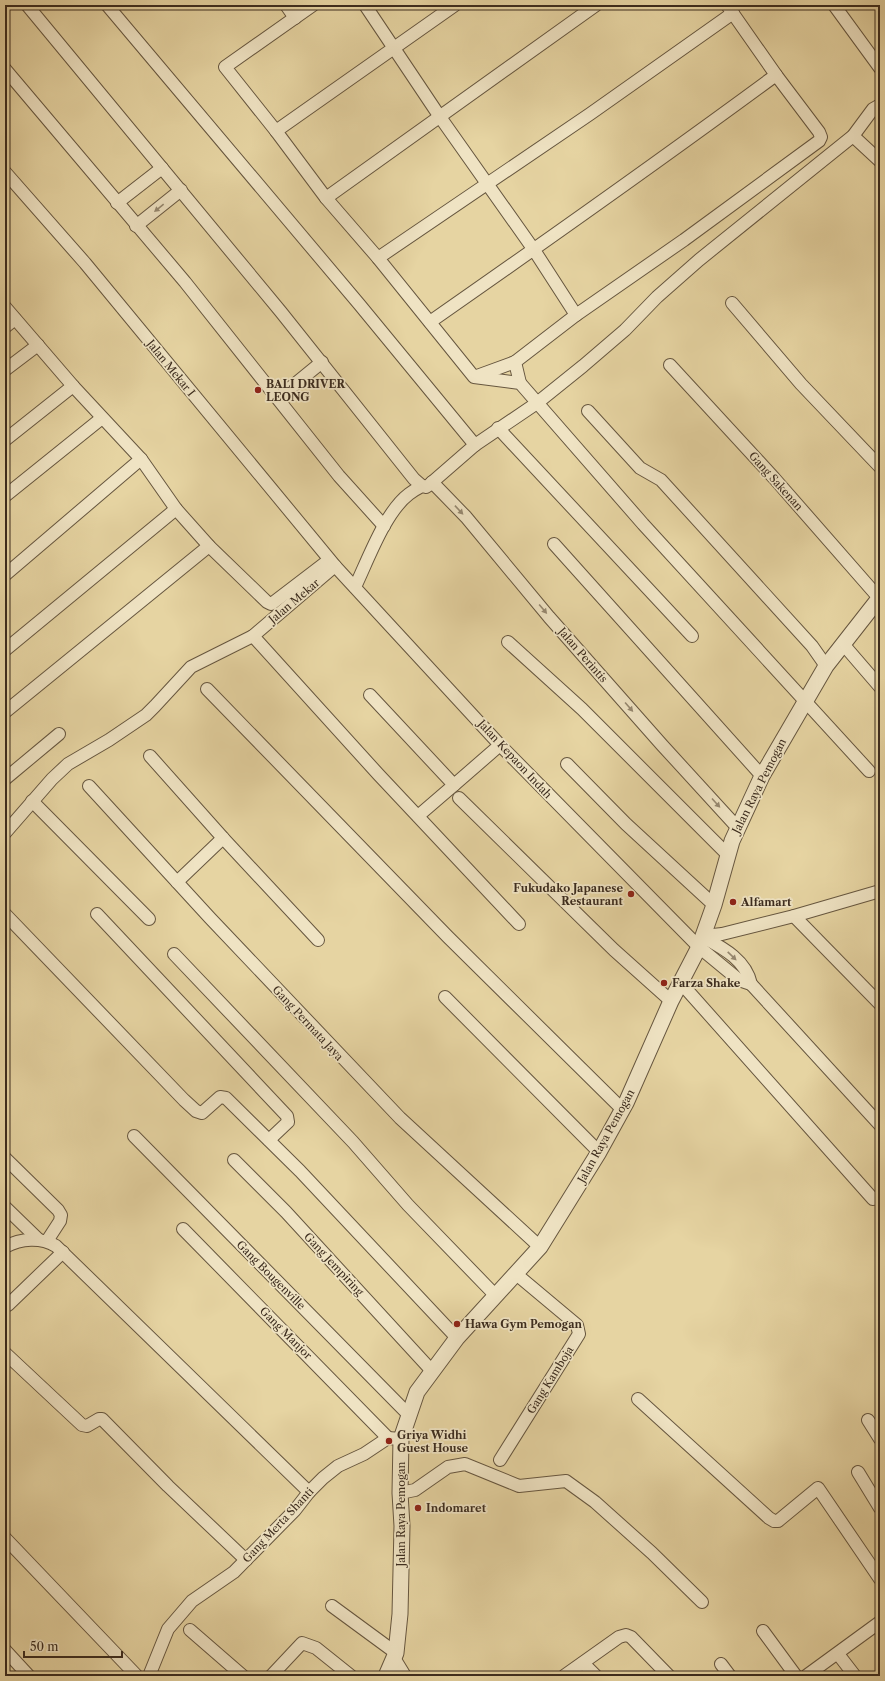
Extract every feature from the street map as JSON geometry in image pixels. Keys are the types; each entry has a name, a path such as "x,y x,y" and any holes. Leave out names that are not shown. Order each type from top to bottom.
{"street":[{"name":"Jalan Perintis","path":"27,5 322,362 414,478 427,484 466,517 549,617 737,827"},
{"path":"107,5 359,304 475,445"},
{"path":"286,5 295,18"},
{"path":"313,5 225,67 276,131 326,198 378,258 474,378 520,383"},
{"path":"365,5 440,117 534,250 576,316"},
{"path":"276,131 455,5"},
{"path":"326,198 596,5"},
{"path":"834,5 880,68"},
{"path":"378,258 590,114 730,9 776,75 819,132 821,137 819,141 684,240 576,316 515,362 474,378"},
{"path":"5,69 136,226 185,282 339,476 384,526"},
{"path":"430,322 638,176 776,75"},
{"path":"355,587 384,526 401,501 409,493 427,484 498,428 537,403 561,385 625,330 657,297 699,260 857,139 873,109 880,105"},
{"path":"857,139 880,161"},
{"path":"117,203 162,168"},
{"name":"Jalan Mekar I","path":"5,172 85,263 332,563"},
{"path":"136,226 181,190"},
{"path":"732,303 801,384 880,467"},
{"path":"5,307 73,386 141,459 176,509 209,546 233,568 258,596 271,604 332,563"},
{"path":"5,327 15,319"},
{"path":"5,370 38,345"},
{"path":"278,398 322,362"},
{"path":"515,362 520,383 537,403 643,524 869,771"},
{"name":"Gang Sakenan","path":"670,365 774,478 880,598"},
{"path":"5,440 73,386"},
{"path":"588,411 640,468 661,480 812,646 826,666"},
{"path":"5,496 102,418"},
{"path":"498,428 692,636"},
{"path":"5,575 141,459"},
{"path":"5,650 176,509"},
{"path":"554,544 762,776"},
{"path":"5,712 209,546"},
{"name":"Jalan Kepaon Indah","path":"332,563 500,745 702,940 725,949 733,955 746,972 750,984 880,1125"},
{"name":"Jalan Mekar","path":"5,833 32,801 68,764 109,740 146,715 191,667 253,636 332,563"},
{"name":"Jalan Raya Pemogan","path":"386,1676 395,1656 400,1614 402,1526 395,1438 408,1414 417,1392 457,1338 540,1247 599,1152 622,1110 671,1001 702,940 737,827 762,776 804,701 826,666 880,598"},
{"path":"253,636 378,774 519,924"},
{"path":"508,642 582,709 728,855"},
{"path":"844,644 880,687"},
{"path":"207,689 448,937 622,1110"},
{"path":"370,695 454,785"},
{"path":"5,778 59,734"},
{"path":"418,816 500,745"},
{"path":"150,756 223,838 318,940"},
{"path":"567,764 626,824 714,905"},
{"name":"Gang Permata Jaya","path":"89,786 326,1043 400,1118 540,1247"},
{"path":"459,798 614,950 671,1001"},
{"path":"32,801 149,919"},
{"path":"177,882 223,838"},
{"path":"702,940 794,916 880,891"},
{"path":"5,914 196,1111 202,1113 220,1097 226,1098 269,1140 457,1338"},
{"path":"97,914 287,1116 288,1122 269,1140"},
{"path":"794,916 880,1004"},
{"path":"174,954 353,1142 408,1205 496,1296"},
{"path":"680,982 873,1199"},
{"path":"445,997 599,1152"},
{"name":"Gang Bougenville","path":"134,1136 408,1414"},
{"path":"5,1158 58,1210 61,1215 60,1220 43,1240 12,1243 5,1247"},
{"name":"Gang Jempiring","path":"234,1160 286,1212 432,1371"},
{"path":"5,1207 43,1240 63,1252 309,1492"},
{"name":"Gang Manjor","path":"183,1229 395,1438"},
{"path":"8,1300 63,1252"},
{"name":"Gang Kamboja","path":"500,1460 579,1334 576,1325 573,1322 516,1274"},
{"path":"5,1353 82,1425 87,1426 99,1419 102,1420 168,1486 246,1560"},
{"path":"638,1399 774,1521 778,1521 818,1488 880,1579"},
{"path":"868,1420 880,1439"},
{"name":"Gang Merta Shanti","path":"149,1676 168,1629 179,1614 192,1601 234,1572 295,1510 322,1478 338,1466 395,1438"},
{"path":"400,1493 415,1490 448,1468 466,1464 519,1486 566,1481 595,1502 702,1602"},
{"path":"858,1472 880,1508"},
{"path":"5,1538 137,1676"},
{"path":"332,1606 395,1656 405,1676"},
{"path":"806,1676 880,1622"},
{"path":"190,1630 243,1676"},
{"path":"763,1631 796,1676"},
{"path":"564,1676 619,1637 626,1634 631,1637 669,1676"},
{"path":"271,1676 302,1643 316,1648 351,1676"},
{"path":"5,1650 29,1676"},
{"path":"838,1654 855,1676"},
{"path":"583,1663 596,1676"},
{"path":"721,1664 730,1676"}],"place":[{"name":"BALI DRIVER LEONG","path":"258,390"},
{"name":"Fukudako Japanese Restaurant","path":"631,894"},
{"name":"Alfamart","path":"733,902"},
{"name":"Farza Shake","path":"664,983"},
{"name":"Hawa Gym Pemogan","path":"457,1324"},
{"name":"Griya Widhi Guest House","path":"389,1441"},
{"name":"Indomaret","path":"418,1508"}]}
